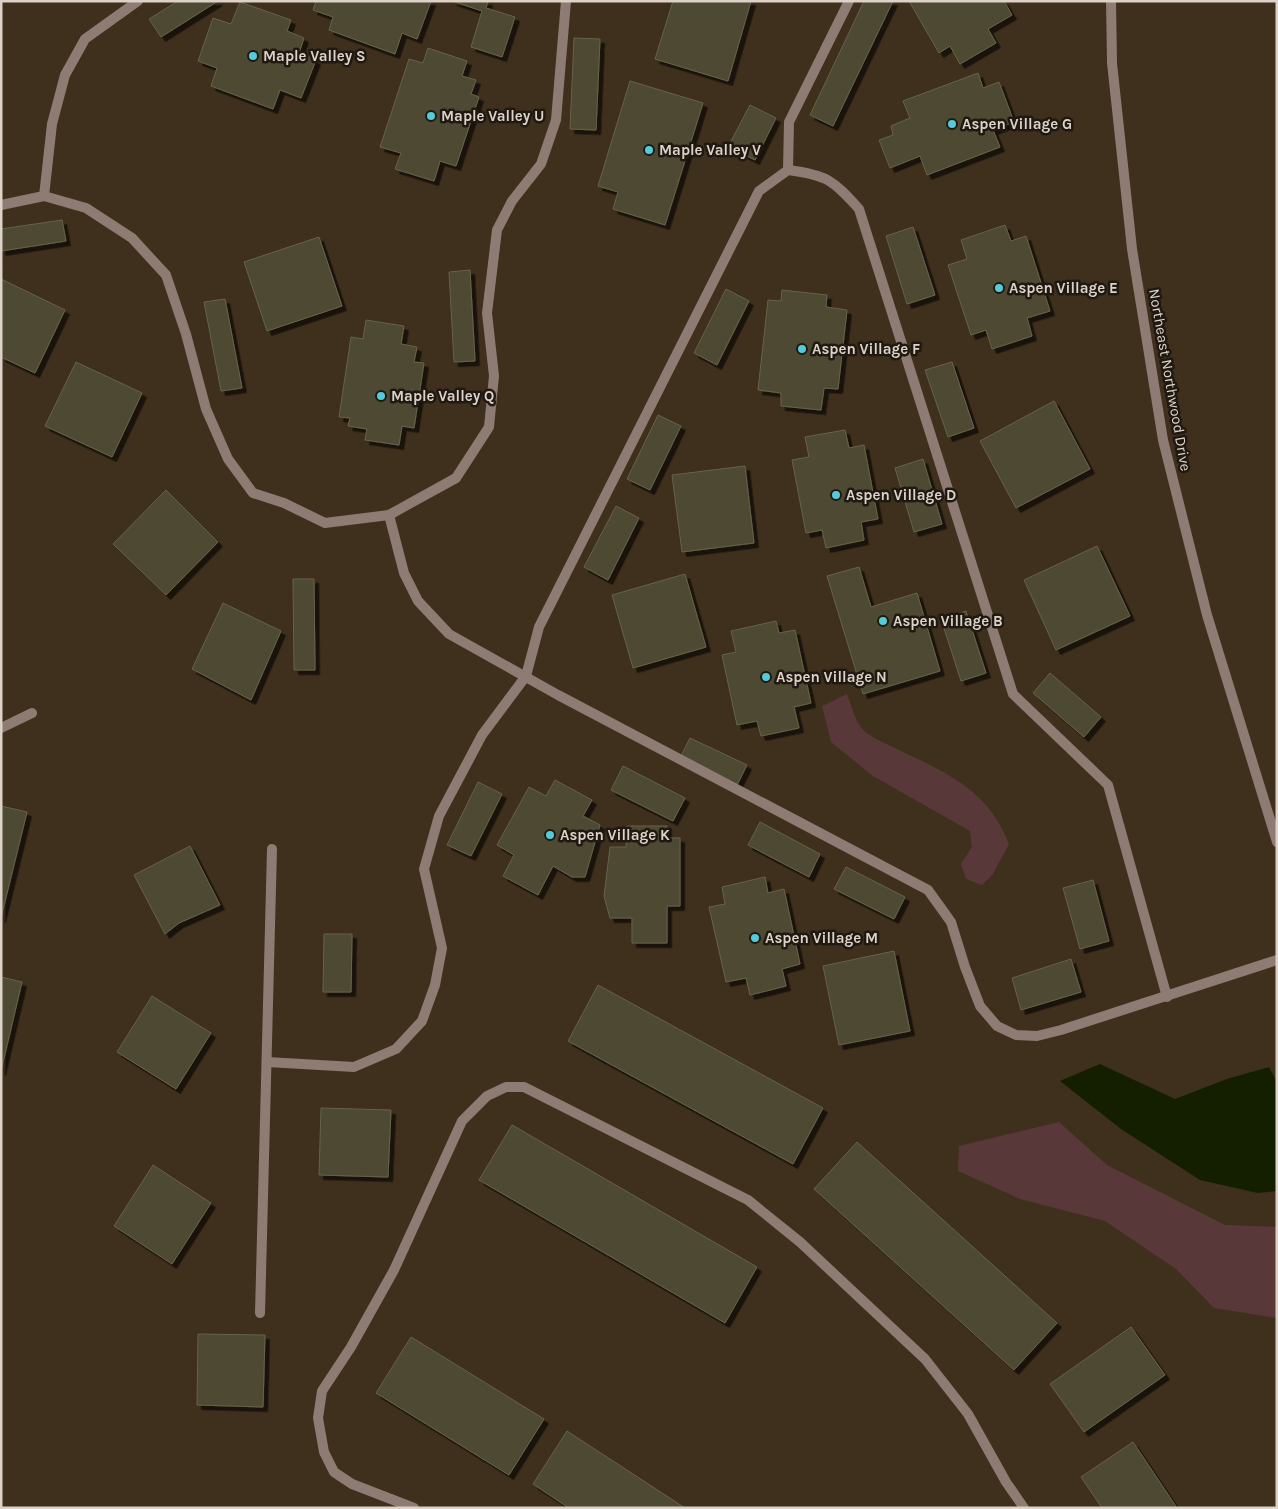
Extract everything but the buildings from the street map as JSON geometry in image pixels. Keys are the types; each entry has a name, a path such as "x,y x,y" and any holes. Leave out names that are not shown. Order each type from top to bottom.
{"street":[{"path":"44,196 52,124 65,76 85,39 138,1"},
{"path":"1,205 44,196 86,208 132,238 166,275 186,334 206,409 228,460 253,493 284,503 324,523 389,516 456,478 489,427 494,376 487,313 497,230 512,201 541,164 556,120 566,1"},
{"path":"788,170 789,122 849,1"},
{"name":"Northeast Northwood Drive","path":"1111,1 1112,63 1132,249 1163,440 1207,615 1277,842"},
{"path":"267,1062 354,1067 396,1049 422,1021 435,985 442,948 424,869 439,816 482,735 526,676 540,627 759,191 788,170 817,173 837,185 859,209 1013,694 1108,785 1166,997"},
{"path":"389,516 404,573 418,601 449,634 567,700 928,890 951,922 980,1006 997,1026 1016,1035 1037,1036 1166,997 1277,960"},
{"path":"1,728 32,713"},
{"path":"260,1313 272,848"},
{"path":"414,1508 360,1487 334,1472 324,1452 318,1418 322,1391 351,1347 394,1270 462,1121 486,1096 506,1087 524,1087 748,1200 800,1242 925,1359 968,1414 1006,1482 1024,1508"}],"shaded area":[{"path":"847,694 854,715 863,730 876,739 963,784 989,809 1000,825 1009,844 993,874 982,885 966,879 961,864 972,847 970,831 873,776 831,742 822,706"},
{"path":"1100,1064 1175,1099 1227,1079 1269,1067 1277,1082 1277,1191 1258,1193 1200,1180 1121,1129 1060,1081"},
{"path":"1059,1122 1107,1165 1225,1225 1277,1227 1277,1318 1214,1308 1176,1269 1105,1221 1020,1199 958,1171 959,1146"}],"place":[{"name":"Maple Valley S","path":"253,56"},
{"name":"Maple Valley U","path":"431,116"},
{"name":"Aspen Village G","path":"952,124"},
{"name":"Maple Valley V","path":"649,150"},
{"name":"Aspen Village E","path":"999,288"},
{"name":"Aspen Village F","path":"802,349"},
{"name":"Maple Valley Q","path":"381,396"},
{"name":"Aspen Village D","path":"836,495"},
{"name":"Aspen Village B","path":"883,621"},
{"name":"Aspen Village N","path":"766,677"},
{"name":"Aspen Village K","path":"550,835"},
{"name":"Aspen Village M","path":"755,938"}]}
